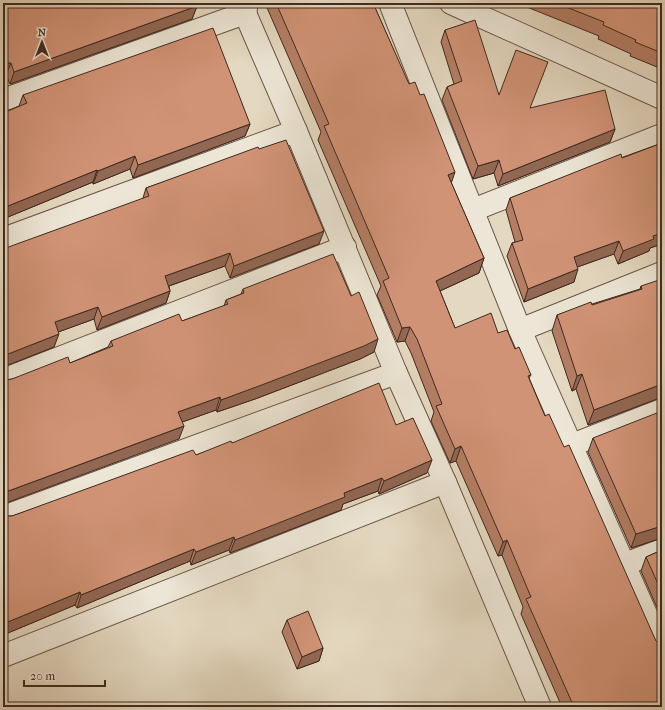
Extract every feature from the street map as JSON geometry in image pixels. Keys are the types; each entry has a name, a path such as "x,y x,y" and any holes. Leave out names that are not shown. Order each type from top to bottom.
{"street":[{"path":"390,3 520,330 662,650"},
{"path":"451,3 662,98"},
{"path":"3,100 246,8 396,373 445,482 540,707"},
{"path":"3,239 296,131"},
{"path":"473,210 662,135"},
{"path":"3,380 345,247"},
{"path":"520,330 662,273"},
{"path":"3,517 396,373"},
{"path":"572,445 662,410"},
{"path":"3,656 445,482"},
{"path":"625,564 662,550"}],"building":[{"path":"3,3 196,3 197,6 14,72 11,63 3,65"},
{"path":"276,3 373,3 409,84 415,82 420,95 424,94 455,172 448,175 484,258 436,281 455,328 491,313 498,333 507,330 515,349 519,347 531,375 528,376 545,416 549,414 564,447 569,445 656,641 662,646 662,707 574,707 526,599 531,597 507,540 503,542 461,446 455,449 436,406 442,404 417,339 410,327 402,328 383,281 389,278 324,126 329,124"},
{"path":"556,3 662,3 662,53 635,42 636,40 603,25 604,22"},
{"path":"475,20 499,95 516,50 548,62 530,108 605,90 615,129 503,174 499,160 478,166 447,87 462,81 445,30"},
{"path":"213,28 250,124 138,165 135,156 3,208 3,113 27,103 23,95"},
{"path":"286,140 324,231 234,266 230,253 165,276 170,291 102,317 98,307 55,322 59,334 3,356 3,249 149,196 146,188 258,147 259,149"},
{"path":"662,143 662,233 653,236 654,239 623,251 619,241 574,257 578,269 528,289 512,243 523,240 510,198 621,154 622,158"},
{"path":"333,254 351,296 359,292 378,339 364,346 221,400 220,397 178,412 184,426 3,493 3,378 6,380 12,379 68,357 70,363 113,346 111,341 179,314 182,321 228,304 226,300 244,293 243,289"},
{"path":"662,279 662,368 658,370 662,384 594,410 582,374 577,376 557,315 591,302 592,305 642,289 641,286"},
{"path":"379,383 396,425 413,418 432,460 384,481 382,478 344,493 345,497 235,540 234,537 196,552 194,549 81,595 80,592 3,624 3,515 12,516 193,450 196,455 231,441 232,443"},
{"path":"662,411 662,526 636,534 593,438"},
{"path":"662,550 662,593 646,557"},
{"path":"308,611 323,648 302,657 287,620"}]}
